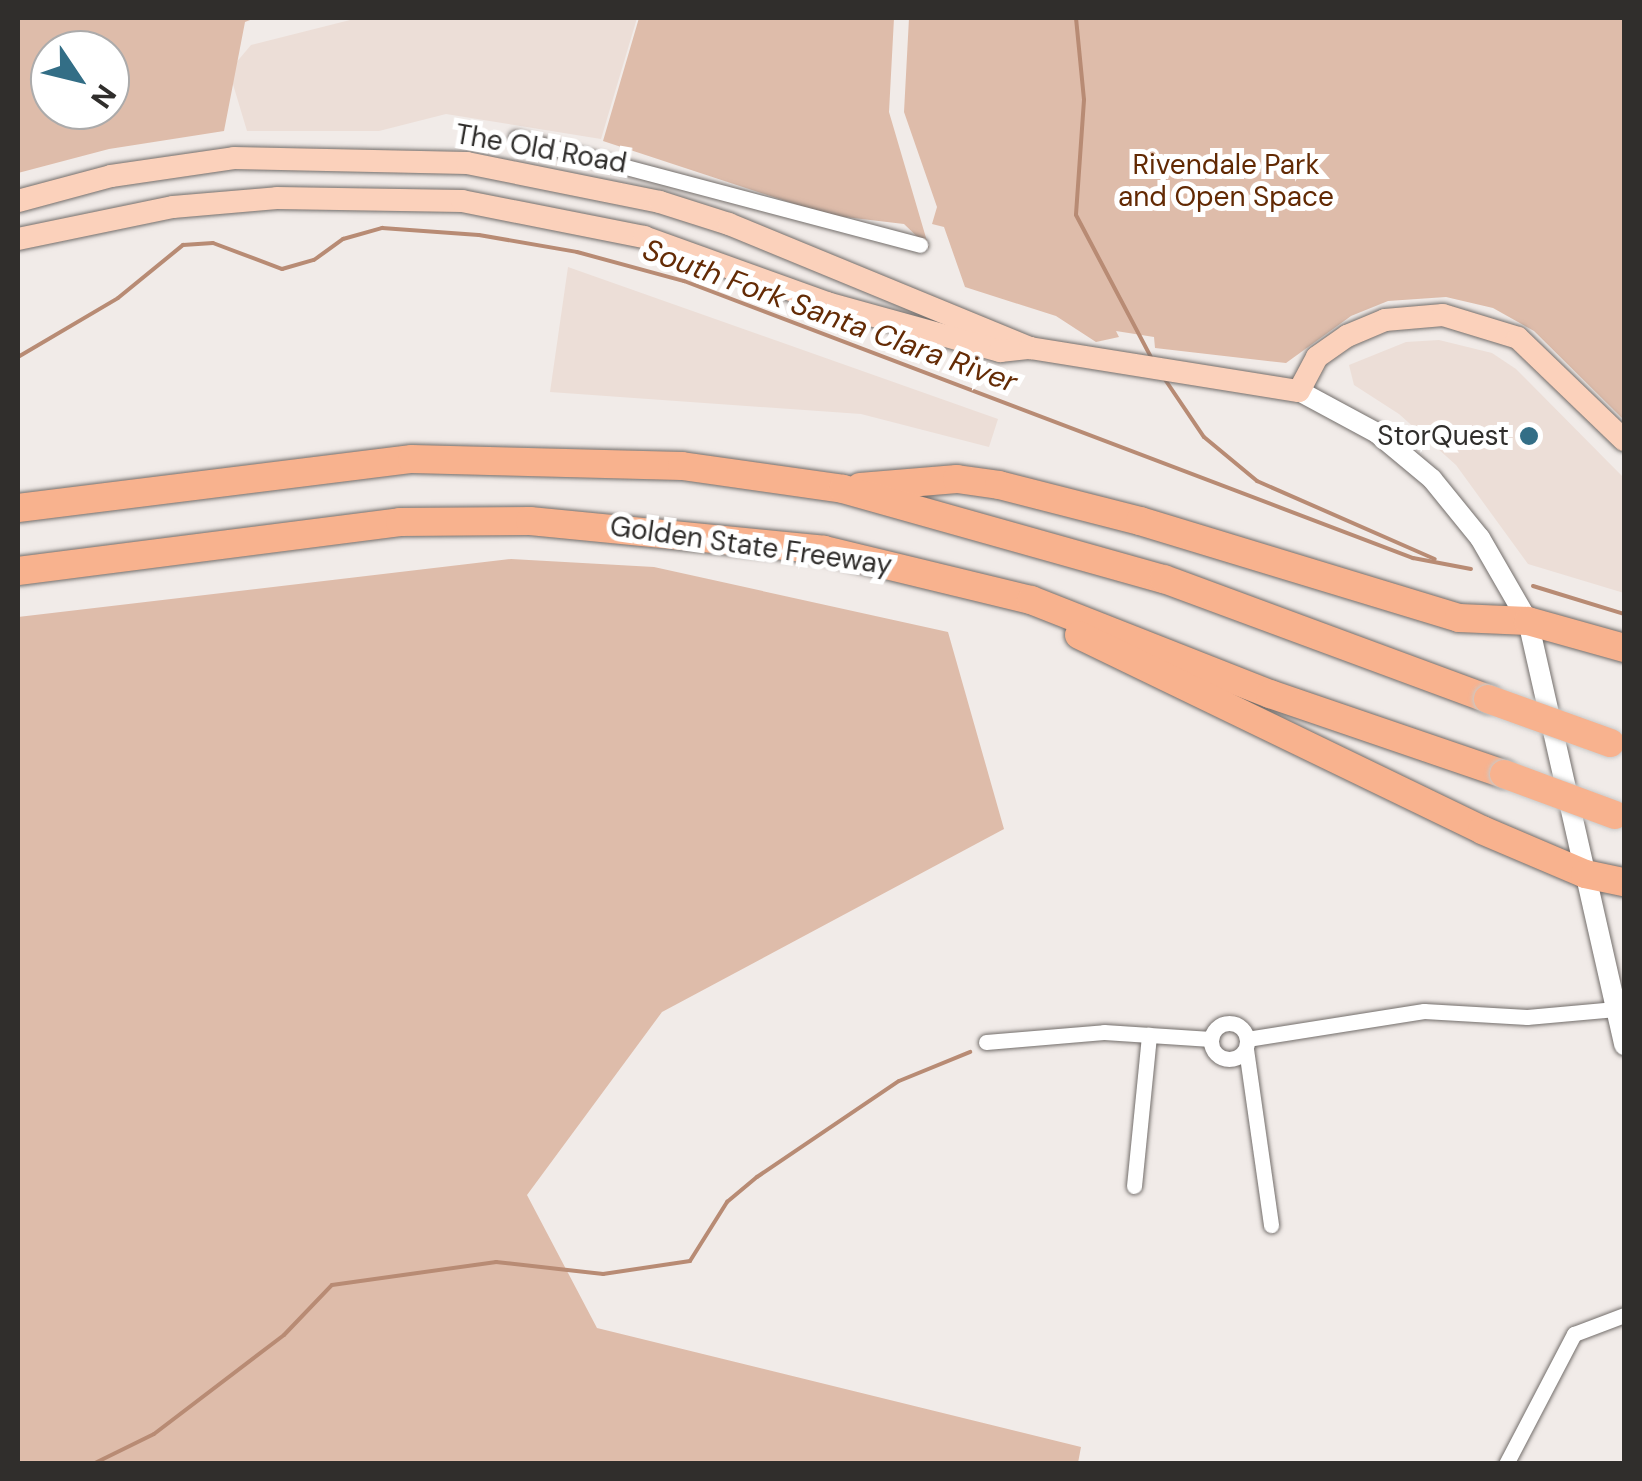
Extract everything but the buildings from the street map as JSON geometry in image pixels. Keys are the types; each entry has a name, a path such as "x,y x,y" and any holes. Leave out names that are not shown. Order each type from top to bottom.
{"highway":[{"path":"18,508 412,458 682,466 843,488 1164,579 1617,745"},
{"path":"843,488 958,479 999,485 1140,521 1459,618 1528,621 1624,648"},
{"name":"Golden State Freeway","path":"18,571 400,522 530,520 824,550 989,588 1620,816"},
{"path":"989,588 1167,682 1585,874 1624,882"}],"main road":[{"name":"The Old Road","path":"18,202 111,176 234,158 467,164 600,188 712,219 1030,348"},
{"path":"18,239 173,207 259,199 462,201 644,236 909,329 1000,351 1030,348 1194,371 1299,391 1377,432 1432,479 1480,538 1528,621 1552,701 1585,874 1624,1045"},
{"path":"1299,391 1317,357 1346,336 1416,314 1470,318 1542,355 1624,440"}],"street":[{"path":"516,138 920,245"},
{"path":"1271,1226 1246,1044 1231,1022 1218,1026 1211,1039 1215,1052 1228,1059 1246,1044 1424,1011 1527,1017 1616,1009"},
{"path":"986,1042 1149,1035 1211,1039"},
{"path":"1134,1186 1149,1035"},
{"path":"1506,1464 1574,1334 1624,1315"}],"shaded area":[{"path":"358,18 637,18 601,139 446,114 379,131 247,131 229,71 251,45"},
{"path":"568,267 998,419 989,447 861,414 550,392"},
{"path":"1439,340 1492,353 1516,369 1624,478 1624,593 1528,564 1456,465 1399,414 1354,385 1349,365 1406,342"}],"green space":[{"path":"18,18 255,18 245,22 224,131 109,149 18,173"},
{"path":"639,18 894,18 889,112 929,248 904,224 828,215 603,141"},
{"name":"Rivendale Park and Open Space","path":"909,18 1624,18 1624,420 1534,331 1493,308 1446,297 1388,301 1351,316 1286,363 1155,348 1154,337 1116,331 1119,337 1096,342 1056,316 965,287 944,227 932,224 937,207 904,112"},
{"path":"511,559 654,567 948,632 1004,829 662,1012 527,1195 597,1328 1081,1447 1078,1463 18,1463 18,617"}],"waterway":[{"path":"1076,18 1084,100 1076,215 1151,357"},
{"name":"South Fork Santa Clara River","path":"18,357 118,298 183,245 213,243 282,269 314,260 343,239 382,228 479,235 577,252 684,281 1413,558 1471,569"},
{"path":"1164,378 1204,437 1257,481 1435,559"},
{"name":"South Fork Santa Clara River","path":"1533,586 1624,614"},
{"path":"93,1464 154,1434 284,1335 332,1285 496,1262 603,1274 690,1261 727,1202 757,1177 899,1081 970,1052"}],"place":[{"name":"StorQuest","path":"1529,436"}]}
